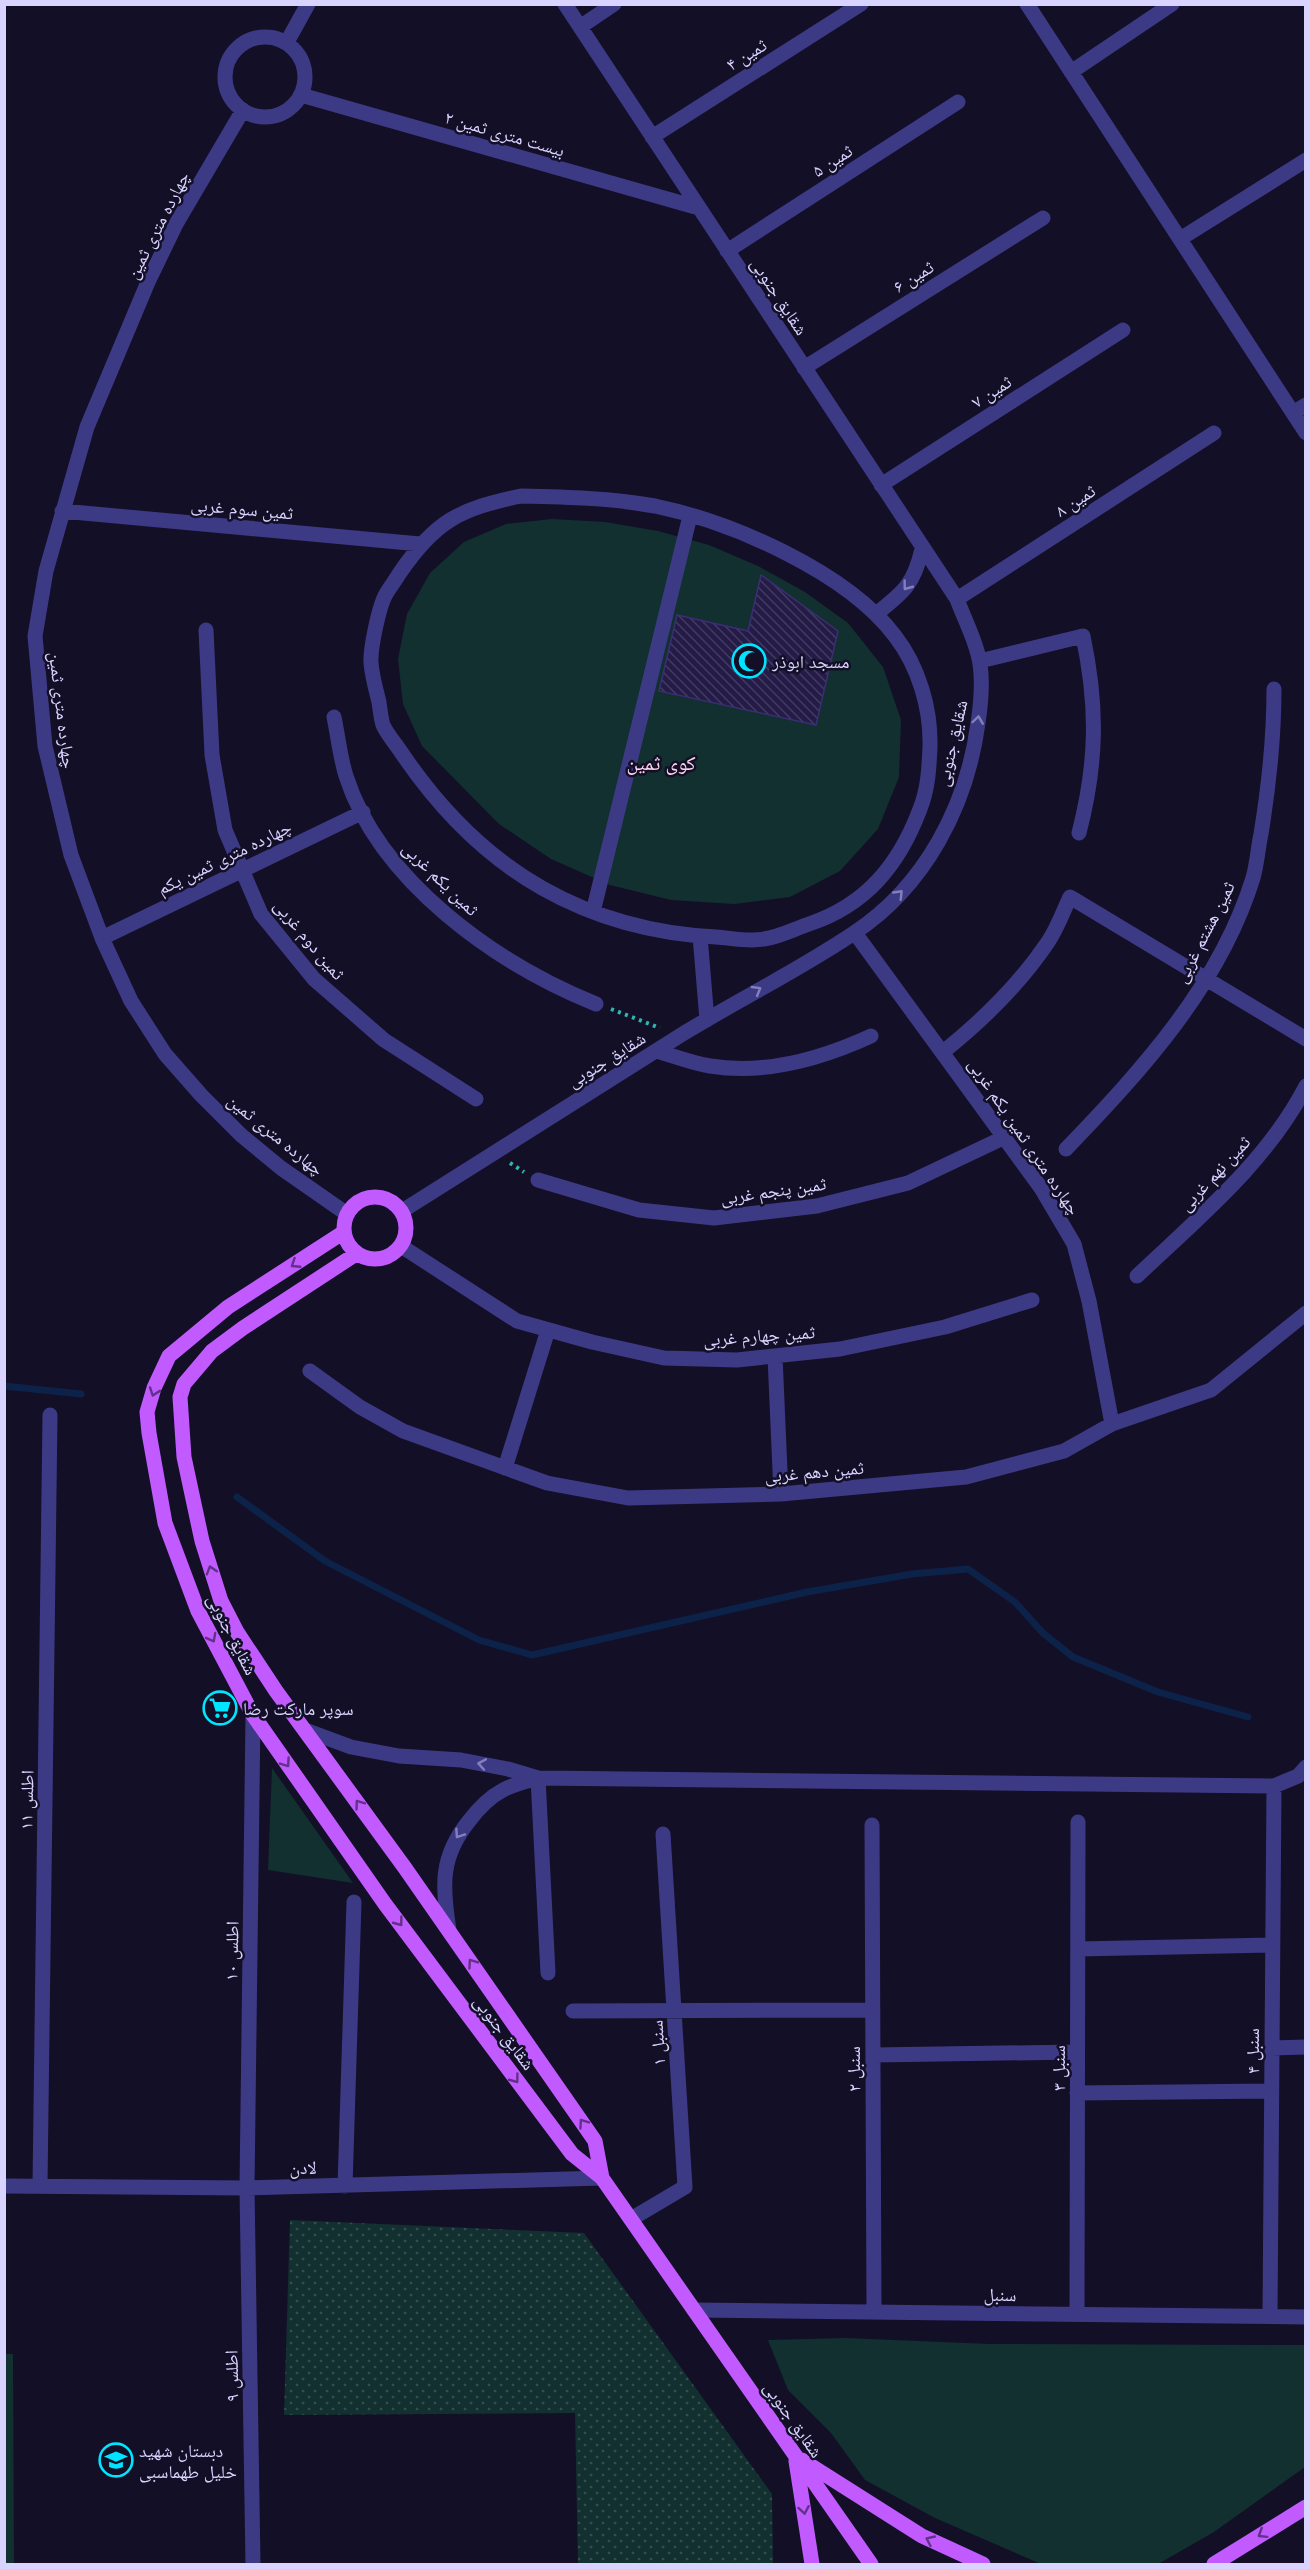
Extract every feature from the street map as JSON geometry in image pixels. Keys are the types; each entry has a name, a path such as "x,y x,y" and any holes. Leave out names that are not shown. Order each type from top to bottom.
{"main road":[{"path":"372,1197 387,1199 402,1211 407,1229 402,1246 392,1255 380,1260 368,1259 356,1254 348,1244 344,1232 347,1214 358,1202 372,1197"},
{"name":"شقایق جنوبی","path":"344,1232 228,1307 169,1356 154,1389 147,1412 148,1432 165,1523 198,1611 253,1715 385,1904 572,2154 602,2178 871,2565"},
{"name":"شقایق جنوبی","path":"356,1254 212,1351 184,1384 180,1397 184,1457 202,1541 221,1601 237,1632 595,2140 602,2178"},
{"path":"795,2455 812,2565"},
{"path":"795,2455 922,2536 983,2565"},
{"path":"1214,2564 1305,2507"}],"street":[{"path":"287,42 308,4"},
{"name":"شقایق جنوبی","path":"402,1211 706,1020 855,933 884,910 916,877 942,838 964,787 976,739 982,691 980,661 957,599 565,4"},
{"path":"580,27 614,4"},
{"name":"ثمین ۴","path":"652,137 861,4"},
{"path":"1027,4 1180,239 1299,409 1305,432"},
{"path":"1071,72 1172,4"},
{"path":"267,36 287,42 300,57 305,69 305,83 301,95 294,106 270,117 257,117 243,110 228,93 225,80 226,67 232,54 241,44 253,38 267,36"},
{"name":"بیست متری ثمین ۲","path":"301,95 699,208"},
{"name":"ثمین ۵","path":"727,251 958,102"},
{"name":"چهارده متری ثمین","path":"243,110 176,224 148,282 87,427 46,571 35,636 45,746 71,855 102,938 131,1001 165,1054 241,1136 347,1214"},
{"path":"1180,239 1305,160"},
{"name":"ثمین ۶","path":"804,368 1043,218"},
{"name":"ثمین ۷","path":"881,485 1123,330"},
{"name":"ثمین ۸","path":"957,599 1214,433"},
{"path":"521,496 608,499 657,507 690,516 751,536 795,558 837,584 876,614 897,639 919,680 930,726 929,773 923,802 913,829 898,855 880,878 860,898 836,915 762,940 700,936 646,928 593,912 543,888 496,858 455,821 419,779 383,725 370,661 383,597 420,543 458,516 484,504 521,496"},
{"name":"ثمین سوم غربی","path":"62,511 420,543"},
{"path":"593,912 690,516"},
{"path":"876,614 899,596 917,573 922,549"},
{"name":"ثمین دوم غربی","path":"206,630 212,755 225,830 261,915 314,979 384,1040 476,1099"},
{"path":"980,661 1083,636 1091,686 1094,756 1090,793 1079,833"},
{"name":"ثمین هشتم غربی","path":"1066,1149 1118,1095 1166,1039 1206,977 1231,930 1253,878 1274,746 1274,689"},
{"name":"ثمین یکم غربی","path":"334,717 346,776 387,854 457,924 509,961 545,982 596,1004"},
{"name":"چهارده متری ثمین یکم","path":"102,938 363,812"},
{"path":"943,1052 974,1027 1017,983 1049,941 1070,897 1206,977 1305,1039"},
{"name":"چهارده متری ثمین یکم غربی","path":"855,933 1041,1188 1074,1244 1089,1301 1112,1424"},
{"path":"700,936 706,1020"},
{"path":"657,1051 709,1066 761,1069 805,1061 871,1036"},
{"name":"ثمین نهم غربی","path":"1137,1276 1210,1208 1257,1158 1296,1106 1305,1086"},
{"name":"ثمین پنجم غربی","path":"538,1180 639,1210 714,1218 818,1206 908,1183 1005,1137"},
{"name":"ثمین چهارم غربی","path":"402,1246 517,1321 592,1342 664,1358 736,1360 840,1349 945,1327 1032,1300"},
{"name":"ثمین دهم غربی","path":"310,1371 360,1407 403,1431 547,1483 628,1498 781,1494 966,1477 1064,1451 1112,1424 1210,1390 1305,1313"},
{"path":"505,1468 548,1330"},
{"path":"775,1356 781,1494"},
{"name":"اطلس ۱۱","path":"40,2186 50,1415"},
{"name":"اطلس ۱۰","path":"248,2188 253,1715"},
{"path":"305,1730 351,1747 399,1756 461,1760 508,1769 538,1778 1274,1786 1298,1776 1305,1767"},
{"path":"448,1930 444,1896 445,1867 455,1838 478,1809 504,1789 538,1778"},
{"path":"538,1778 548,1973"},
{"name":"سنبل ۴","path":"1270,2316 1274,1786"},
{"name":"سنبل ۳","path":"1077,2314 1078,1822"},
{"name":"سنبل ۲","path":"872,1825 874,2312"},
{"name":"سنبل ۱","path":"631,2219 685,2187 663,1834"},
{"path":"345,2186 354,1902"},
{"path":"1078,1949 1272,1945"},
{"path":"573,2011 873,2010"},
{"path":"1272,2048 1305,2047"},
{"path":"873,2055 1077,2052"},
{"path":"1077,2093 1271,2091"},
{"name":"لادن","path":"4,2186 248,2188 602,2178"},
{"name":"اطلس ۹","path":"248,2188 253,2565"},
{"name":"سنبل","path":"694,2310 1305,2317"}],"path":[{"path":"596,1004 680,1036"},
{"path":"493,1153 538,1180"}],"green space":[{"path":"552,519 605,522 658,531 709,545 758,566 805,592 848,623 883,667 901,720 899,777 878,829 840,871 790,897 734,904 671,900 610,885 551,859 499,824 422,746 403,704 398,659 407,614 430,573 464,542 506,524"},
{"path":"272,1768 353,1883 268,1870"},
{"path":"290,2220 584,2233 772,2494 773,2564 578,2564 575,2413 284,2415"},
{"path":"846,2338 990,2344 1305,2345 1305,2467 1214,2532 1158,2564 1041,2564 935,2518 865,2480 831,2433 788,2390 768,2340"},
{"path":"5,2354 13,2354 14,2564 4,2564"}],"building":[{"name":"مسجد ابوذر","path":"761,575 838,631 816,725 659,691 677,615 748,631"}],"waterway":[{"path":"4,1386 81,1394"},
{"path":"237,1497 325,1561 479,1640 532,1655 807,1592 912,1574 968,1569 1015,1602 1043,1633 1073,1657 1158,1692 1248,1717"}],"place":[{"name":"مسجد ابوذر","path":"749,661"},
{"name":"سوپر مارکت رضا","path":"220,1708"},
{"name":"دبستان شهید خلیل طهماسبی","path":"116,2460"}],"district":[{"name":"کوی ثمین","path":"661,762"}]}
